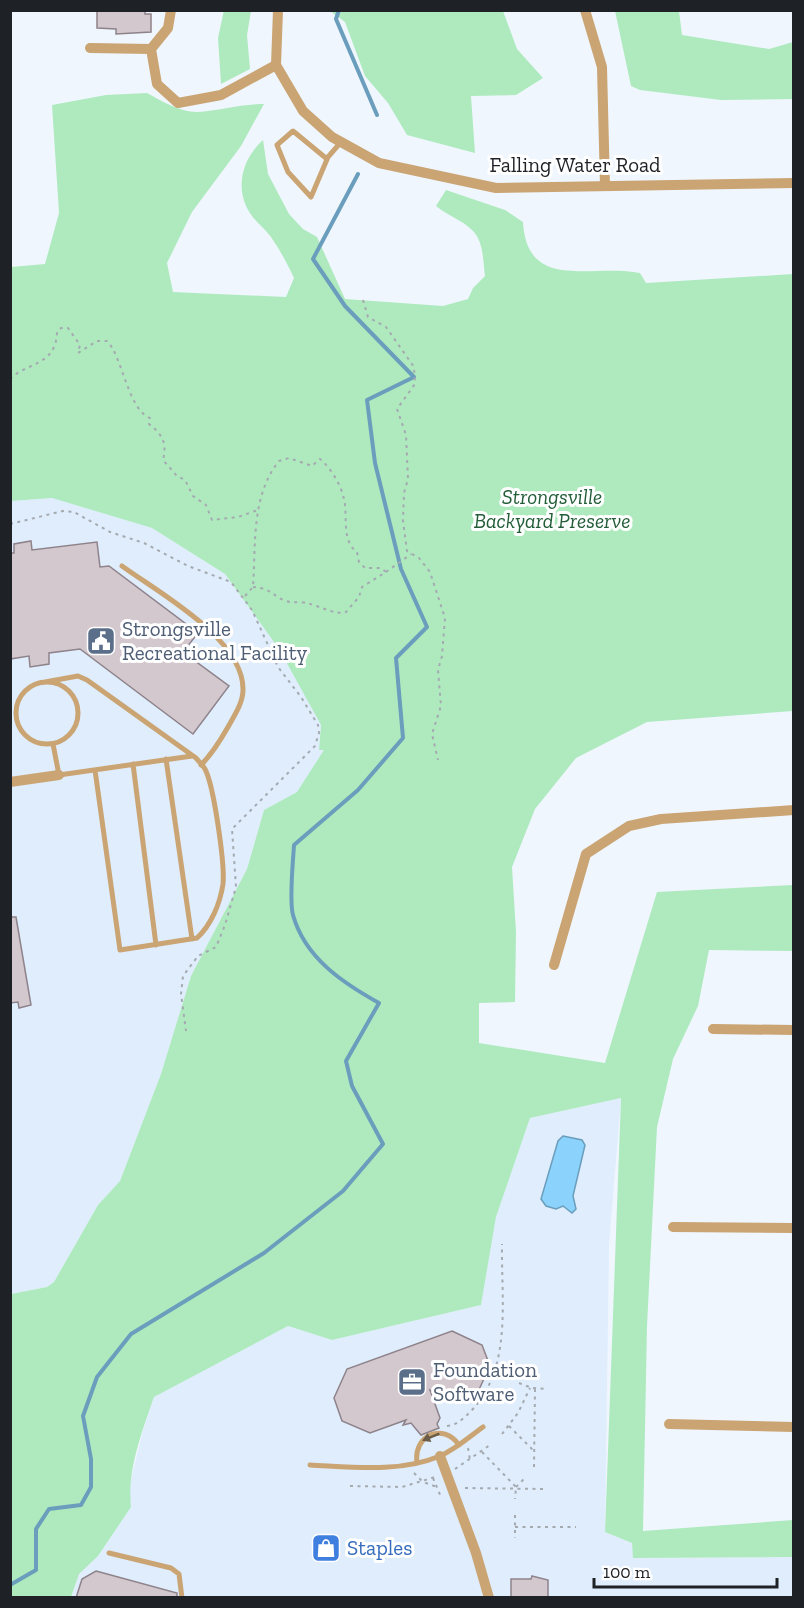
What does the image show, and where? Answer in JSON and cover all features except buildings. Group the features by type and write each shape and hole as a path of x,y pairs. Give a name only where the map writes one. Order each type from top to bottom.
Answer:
{"street":[{"path":"171,10 168,28 151,50 157,84 178,103 221,95 276,64 278,10"},
{"path":"585,10 602,67 605,186"},
{"path":"90,48 151,50"},
{"name":"Falling Water Road","path":"276,64 303,111 341,142 379,163 496,188 794,183"},
{"path":"10,782 59,775"},
{"path":"554,965 586,854 628,826 661,819 794,810"},
{"path":"712,1029 794,1030"},
{"path":"673,1227 794,1228"},
{"path":"669,1424 794,1428"},
{"path":"440,1456 476,1553 489,1598"}],"lane":[{"path":"327,159 293,131 277,145 288,172 311,197 327,159 341,142"},
{"path":"122,566 208,629 227,648 237,664 243,690 241,702 225,732 201,765"},
{"path":"45,682 65,688 75,699 78,713 71,733 53,744 36,742 23,733 16,717 16,709 23,694 29,688 45,682 78,676 87,680 192,756 201,765 210,785 224,882 206,930 197,938 120,950 95,770"},
{"path":"53,744 59,775 192,756"},
{"path":"166,759 192,939"},
{"path":"133,764 156,945"},
{"path":"310,1465 385,1467 417,1463 440,1456 483,1427"},
{"path":"417,1463 417,1448 423,1439 442,1432 449,1434 459,1445"},
{"path":"110,1553 171,1568 179,1574 182,1598"}],"path":[{"path":"363,300 367,314 386,327 414,370 415,384 397,410 406,435 405,469 408,478 404,493 403,521 407,551 430,572 445,618 442,656 438,670 441,706 432,734 438,760"},
{"path":"10,379 36,366 48,355 57,344 57,332 61,328 68,328 78,339 80,345 78,353 97,341 110,343 136,403 145,417 150,418 149,424 163,437 165,446 163,460 177,476 185,480 193,496 206,505 212,520 234,518 258,510"},
{"path":"244,596 250,593 253,586 258,510 262,487 279,461 289,458 312,466 320,459 341,487 345,500 344,521 359,562 365,568 381,568 387,571"},
{"path":"10,524 63,510 74,512 110,532 144,543 203,572 221,576 231,582 244,596 278,667 313,714 319,733 315,746 232,829 236,887 216,947 198,956 183,976 181,994 186,1031"},
{"path":"253,586 274,592 285,601 319,607 333,613 345,613 351,608 362,587 410,555"},
{"path":"439,1429 454,1425 469,1413 481,1399 495,1374 501,1345 502,1244"},
{"path":"495,1374 506,1378"},
{"path":"519,1383 530,1388 546,1389"},
{"path":"502,1434 509,1426 530,1388"},
{"path":"534,1467 535,1389"},
{"path":"509,1426 534,1451"},
{"path":"453,1469 490,1445"},
{"path":"468,1448 470,1460"},
{"path":"482,1452 516,1488"},
{"path":"414,1473 423,1482 437,1487"},
{"path":"350,1486 402,1487 437,1476"},
{"path":"432,1478 441,1497"},
{"path":"515,1499 516,1488 524,1479"},
{"path":"465,1488 544,1490"},
{"path":"515,1515 515,1538"},
{"path":"515,1527 576,1527"}],"shaded area":[{"path":"52,498 152,528 225,574 279,649 321,725 319,749 329,749 297,792 264,810 247,869 191,976 161,1074 120,1181 98,1205 54,1282 47,1287 11,1294 11,501"},
{"path":"621,1098 609,1245 605,1532 632,1543 634,1558 793,1557 793,1597 71,1598 79,1574 98,1556 131,1507 129,1489 142,1434 154,1397 288,1326 332,1340 481,1305 496,1217 530,1118"}],"green space":[{"path":"224,10 251,11 247,35 250,69 221,84 218,38"},
{"path":"330,11 503,11 517,49 543,78 516,95 471,96 475,153 407,135 388,103 365,76 345,22"},
{"path":"615,11 679,11 682,35 769,49 793,42 793,99 721,100 640,90 631,86"},
{"name":"Strongsville Backyard Preserve","path":"147,93 171,106 191,112 264,104 241,146 192,212 167,263 173,292 286,297 294,278 271,237 252,216 243,196 242,175 245,166 263,140 268,174 289,214 303,229 317,237 345,299 443,306 468,299 473,288 485,276 482,252 479,240 472,230 436,206 446,190 505,210 523,222 527,244 536,259 549,267 565,270 640,273 646,283 793,274 793,711 647,722 576,758 535,809 512,867 516,932 515,1002 479,1003 479,1043 605,1063 657,892 793,885 793,951 709,950 698,1006 673,1059 657,1127 647,1326 643,1531 793,1520 793,1557 633,1558 632,1543 605,1532 621,1098 530,1118 496,1217 481,1305 332,1340 288,1326 154,1397 133,1465 131,1507 98,1556 79,1574 71,1597 11,1597 11,1294 47,1287 54,1282 98,1205 120,1181 161,1074 191,976 247,869 264,810 297,792 324,750 319,750 321,725 279,649 225,574 152,528 52,498 11,501 11,267 45,264 59,213 52,105 106,95"}],"water":[{"path":"563,1136 582,1140 585,1145 573,1196 576,1209 572,1213 563,1206 556,1209 546,1206 541,1199 558,1141"}],"waterway":[{"path":"339,10 336,19 377,115"},
{"path":"10,1585 36,1570 36,1529 49,1509 81,1505 91,1487 91,1459 83,1416 97,1377 131,1334 264,1253 343,1191 383,1144 352,1086 346,1061 379,1003 339,978 316,956 306,944 299,930 291,901 294,845 358,790 403,738 396,658 427,627 401,569 375,463 367,400 414,377 345,306 313,259 358,174"}],"place":[{"name":"Strongsville Recreational Facility","path":"101,641"},
{"name":"Foundation Software","path":"412,1382"},
{"name":"Staples","path":"326,1548"}]}
